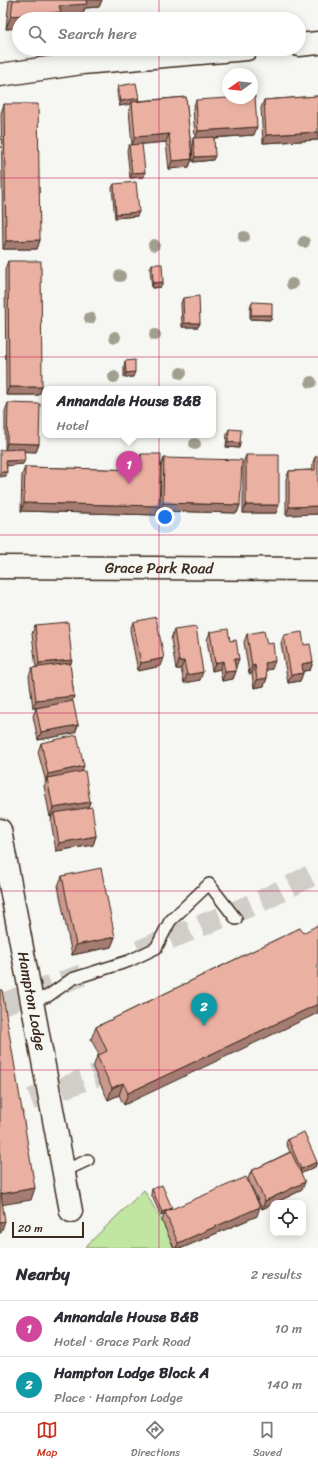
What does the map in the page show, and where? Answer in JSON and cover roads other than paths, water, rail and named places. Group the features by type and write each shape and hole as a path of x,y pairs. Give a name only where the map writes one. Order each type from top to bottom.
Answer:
{"street":[{"path":"306,44 318,43"},
{"path":"0,75 82,57 103,56"},
{"name":"Grace Park Road","path":"0,567 318,569"},
{"name":"Hampton Lodge","path":"0,830 70,1212"}],"lane":[{"path":"31,1001 48,996 72,979 129,960 156,948 170,921 209,884 236,919"},
{"path":"62,1172 88,1160"}],"tunnel":[{"path":"139,951 259,902 318,872"},
{"path":"0,1005 82,975"},
{"path":"0,1111 125,1065"}],"place":[{"name":"Annandale House B&B","path":"129,484"},
{"name":"Hampton Lodge Block A","path":"204,1026"}]}
